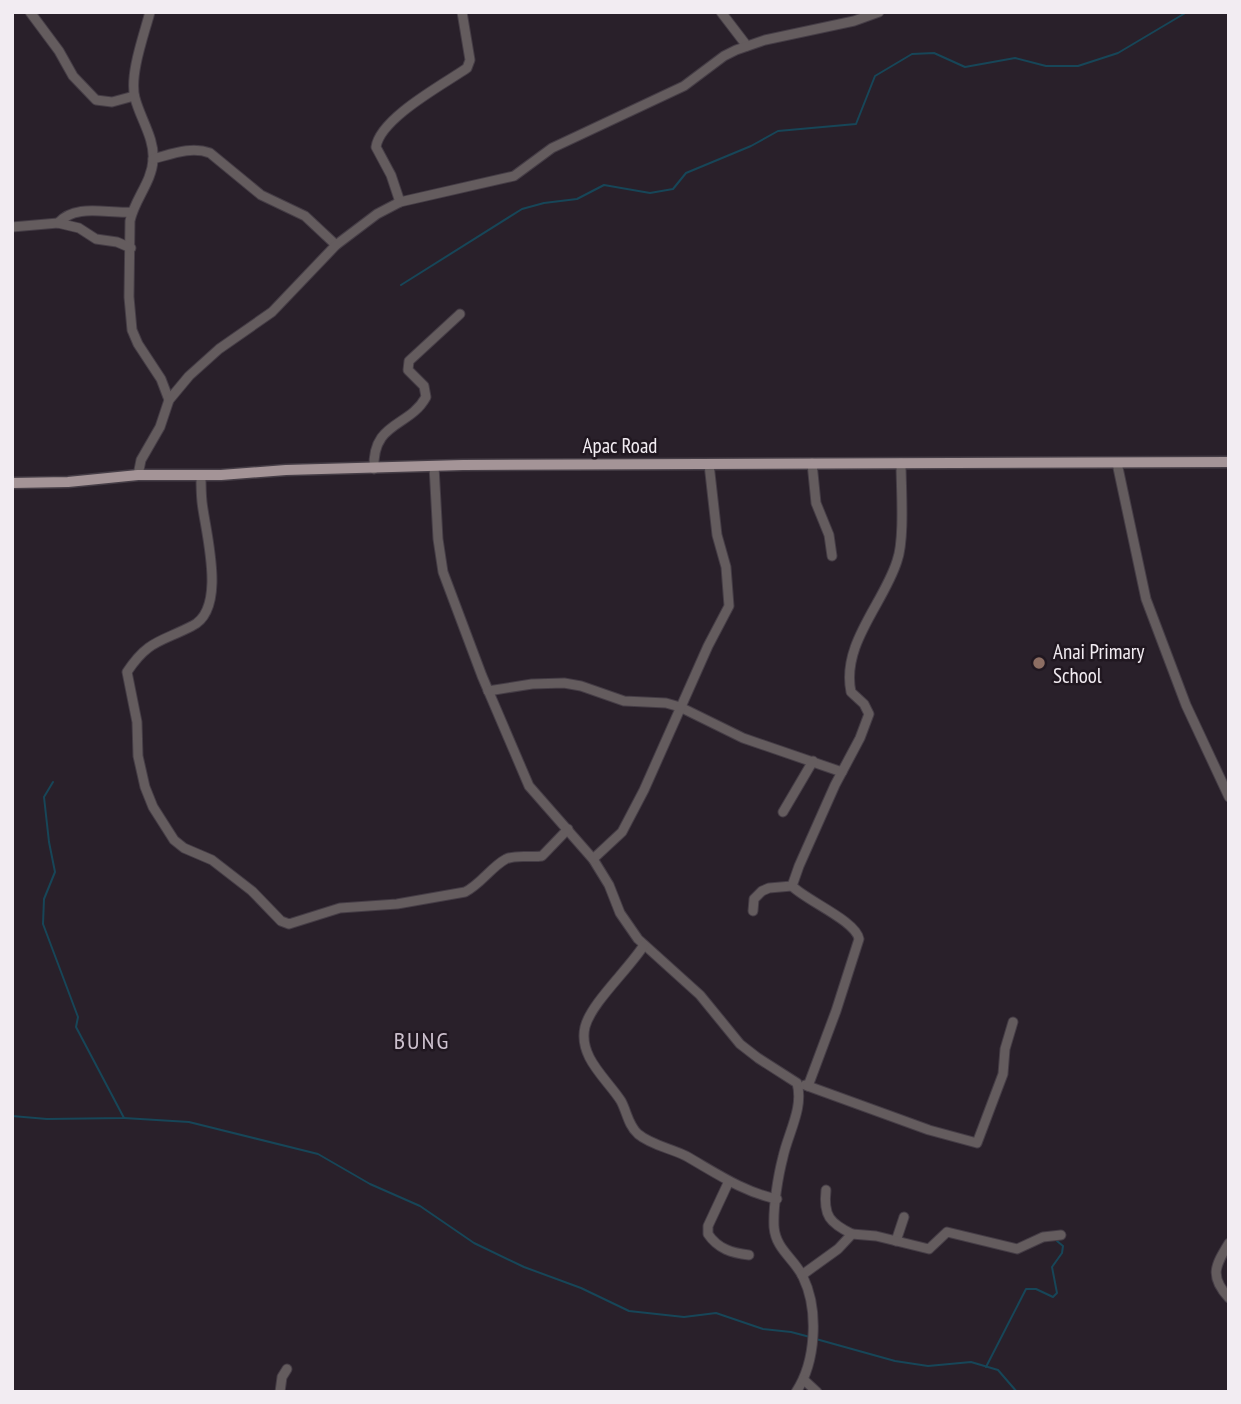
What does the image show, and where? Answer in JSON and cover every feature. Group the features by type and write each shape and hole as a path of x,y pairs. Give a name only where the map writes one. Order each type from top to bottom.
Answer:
{"main road":[{"name":"Apac Road","path":"12,483 68,482 138,475 435,466 1229,462"}],"street":[{"path":"30,12 65,60 72,76 96,100 112,102 134,96"},
{"path":"150,12 136,68 134,96 148,134 153,159 148,180 132,212 129,227 129,297 132,330 161,379 169,400"},
{"path":"400,202 391,175 376,147 378,140 412,105 467,68 470,61 462,12"},
{"path":"721,12 747,46"},
{"path":"138,475 141,460 160,427 169,400 189,376 219,349 272,312 336,245 358,228 400,202 514,176 552,148 684,86 724,56 747,46 854,21 879,12"},
{"path":"153,159 189,150 199,149 210,153 261,195 306,216 336,245"},
{"path":"58,223 75,211 132,212"},
{"path":"12,227 58,223 79,228 96,239 117,242 131,248"},
{"path":"374,469 374,449 384,434 409,415 426,397 424,386 408,370 409,361 460,314"},
{"path":"811,463 816,503 829,535 832,556"},
{"path":"792,886 869,714 864,704 853,696 849,682 854,654 862,632 898,560 901,542 901,463"},
{"path":"1117,463 1146,599 1186,705 1225,779 1229,797"},
{"path":"593,859 622,832 644,790 730,600 726,567 717,535 709,464"},
{"path":"435,466 438,547 443,572 488,691 529,786 593,859 609,885 620,913 643,945 700,995 740,1044 797,1083 929,1130 977,1143 1000,1082 1005,1049 1013,1022"},
{"path":"201,475 202,501 213,567 212,586 204,614 193,626 149,646 137,656 127,672 137,722 138,755 145,787 153,807 174,840 184,848 200,853 218,864 252,891 281,921 289,924 340,908 397,904 465,892 475,887 505,860 541,856 568,829"},
{"path":"488,691 532,684 564,683 624,701 650,701 680,707 743,738 842,772"},
{"path":"783,812 813,761"},
{"path":"753,911 754,899 762,891 792,886"},
{"path":"792,886 805,898 853,927 859,939 808,1086"},
{"path":"643,945 593,1009 583,1037 590,1058 622,1103 635,1132 758,1196 777,1199"},
{"path":"796,1392 804,1380 812,1343 813,1314 802,1275 779,1246 774,1229 783,1157 796,1114 799,1090 797,1083"},
{"path":"729,1181 708,1226 708,1234 718,1246 749,1255"},
{"path":"827,1190 825,1208 829,1219 852,1234 876,1236 929,1249 947,1231 1017,1249 1043,1237 1061,1236"},
{"path":"896,1241 904,1217"},
{"path":"802,1275 838,1249 852,1234"},
{"path":"1229,1243 1217,1265 1215,1276 1229,1298"},
{"path":"280,1392 282,1377 287,1369"},
{"path":"804,1380 817,1392"}],"waterway":[{"path":"401,285 522,209 577,199 604,185 650,193 673,189 686,173 751,146 778,131 856,124 875,76 912,54 934,53 965,67 1015,58 1046,66 1078,66 1118,53 1187,12"},
{"path":"12,1116 47,1119 124,1118 76,1027 78,1017 43,924 44,899 55,872 44,797 53,782"},
{"path":"124,1118 189,1122 318,1154 370,1184 420,1206 474,1243 629,1311 684,1317 716,1313 763,1329 810,1337"},
{"path":"986,1367 1026,1289 1036,1289 1053,1297 1057,1293 1052,1267 1062,1253 1063,1246 1057,1241"},
{"path":"816,1339 895,1361 928,1366 971,1362 998,1370 1017,1392"}],"place":[{"name":"Anai Primary School","path":"1039,663"}],"district":[{"name":"BUNG","path":"422,1040"}]}
